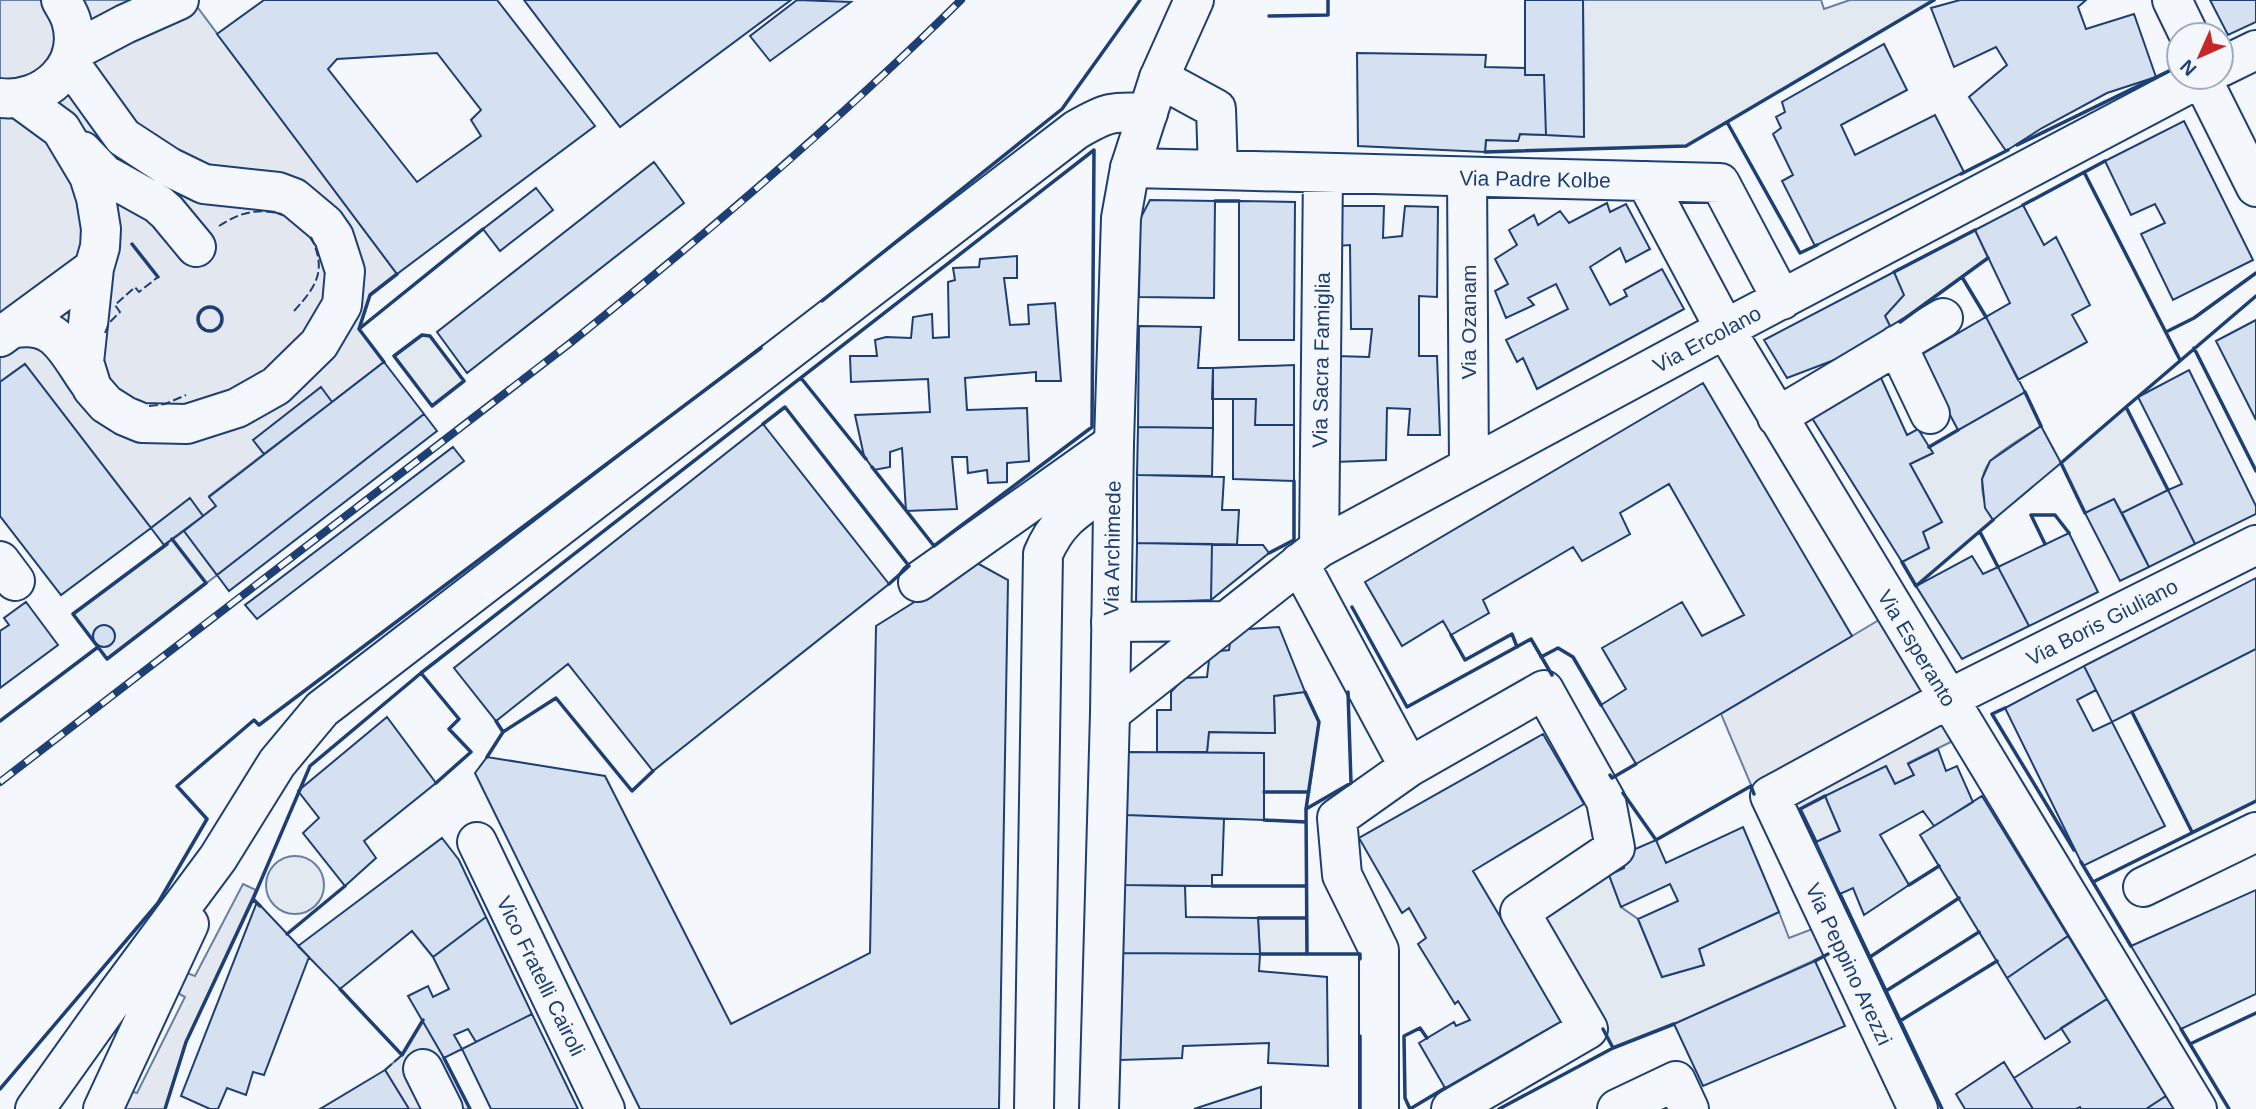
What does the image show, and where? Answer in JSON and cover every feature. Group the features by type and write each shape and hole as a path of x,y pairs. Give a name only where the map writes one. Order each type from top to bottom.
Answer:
{"street":[{"path":"8,102 40,93 57,80 70,57 74,41 71,20 61,0"},
{"path":"70,57 125,24 180,0"},
{"name":"Via Archimede","path":"1099,1109 1121,218 1130,168 1154,96 1194,0"},
{"path":"2172,0 2182,21"},
{"path":"2235,60 2256,50"},
{"path":"8,102 61,129 104,174 158,204 203,241 123,137 70,57"},
{"name":"Via Ercolano","path":"1110,713 1309,555 1725,329 2175,91"},
{"path":"2208,91 2256,187"},
{"path":"35,1109 218,858 277,763 322,709 1076,130 1101,116 1154,96 1216,109 1218,170"},
{"path":"61,129 89,176 101,229 84,362 92,387"},
{"path":"5,333 29,325 42,328 54,335 106,404 142,423 187,424 237,408 276,386 312,352 334,321 342,305 345,271 334,237 325,224 294,198 271,191 231,189 204,184 169,167 123,137"},
{"name":"Via Padre Kolbe","path":"1130,168 1720,183 1782,300"},
{"name":"Via Sacra Famiglia","path":"1309,555 1323,173"},
{"name":"Via Ozanam","path":"1467,177 1469,467"},
{"name":"Via Esperanto","path":"1646,181 1725,329 1777,417 2197,1109"},
{"path":"5,333 94,268"},
{"path":"1777,417 1943,318"},
{"path":"1897,345 1930,414"},
{"path":"918,582 1114,443"},
{"path":"1034,1109 1043,554 1051,535 1063,519 1113,484"},
{"name":"Via Boris Giuliano","path":"1781,818 1770,796 1948,699 2256,545"},
{"path":"1309,555 1409,767"},
{"path":"1111,622 1225,621"},
{"path":"1379,1109 1378,950 1342,876 1337,818 1409,767 1544,690 1606,802 1615,848 1520,912 1588,1030 1451,1109"},
{"name":"Via Peppino Arezzi","path":"1781,818 1917,1109"},
{"path":"2143,887 2256,832"},
{"name":"Vico Fratelli Cairoli","path":"477,842 605,1109"},
{"path":"103,1109 218,858"},
{"path":"423,1069 443,1109"},
{"path":"1617,1109 1676,1081 1689,1109"}],"shaded area":[{"path":"0,0 192,0 397,274 370,295 359,329 384,362 209,496 216,506 203,516 189,499 151,528 25,364 0,382"},
{"path":"1583,0 1821,0 1824,9 1850,0 1934,0 1686,146 1485,152 1486,140 1518,141 1520,134 1584,136"},
{"path":"1975,230 1988,258 1891,328 1885,316 1894,272"},
{"path":"422,335 430,336 464,381 432,406 394,356"},
{"path":"2025,392 2041,426 2000,453 1986,469 1982,491 1993,520 1916,586 1902,562 1929,548 1923,532 1942,522 1910,464 1933,453 1929,447"},
{"path":"2126,407 2168,490 2122,513 2114,499 2085,513 2061,463"},
{"path":"184,531 217,575 107,659 73,614"},
{"path":"1894,611 1969,733 1908,763 1914,775 1895,784 1886,766 1768,825 1721,714"},
{"path":"2256,649 2256,801 2192,832 2132,712"},
{"path":"1305,692 1319,722 1309,792 1264,792 1264,753 1207,752 1209,732 1275,733 1274,696"},
{"path":"1825,796 1840,831 1816,842 1800,809"},
{"path":"289,856 301,856 316,864 324,879 324,891 316,906 301,914 289,914 274,906 266,891 266,879 274,864"},
{"path":"1609,875 1621,907 1638,919 1662,977 1704,965 1699,949 1779,912 1789,938 1815,928 1828,954 1674,1024 1613,1048 1541,918"},
{"path":"243,884 256,890 186,1042 165,1109 116,1109 124,1089 137,1093 185,997 172,990 181,971 195,976"},
{"path":"1258,918 1306,918 1307,954 1260,954"},
{"path":"423,1020 470,1109 409,1109 385,1070 402,1055"}],"building":[{"path":"264,0 497,0 595,126 397,274 217,34","holes":["437,53 481,110 471,120 481,136 417,182 328,69 337,59"]},
{"path":"524,0 791,0 620,127"},
{"path":"797,0 851,2 770,61 750,36"},
{"path":"1525,0 1583,0 1584,137 1546,135 1544,75 1525,75"},
{"path":"1960,0 2086,0 2078,7 2086,29 2134,14 2156,77 2107,93 2006,151 1969,97 2007,65 1996,47 1954,67 1931,8"},
{"path":"2210,0 2256,0 2256,22 2235,32 2235,21 2221,21"},
{"path":"1884,44 1907,90 1841,125 1855,155 1935,115 1964,172 1815,246 1782,181 1793,175 1773,134 1781,128 1776,117 1785,112 1782,102"},
{"path":"1357,53 1486,55 1485,67 1525,68 1525,75 1544,75 1546,135 1520,134 1518,141 1486,140 1485,152 1358,146"},
{"path":"2184,121 2253,260 2173,300 2141,234 2165,223 2155,204 2131,215 2105,161"},
{"path":"654,162 684,203 467,373 437,332"},
{"path":"536,188 553,210 500,251 483,229"},
{"path":"1150,200 1215,201 1214,298 1139,297 1140,219"},
{"path":"1239,201 1295,202 1294,340 1239,340"},
{"path":"1607,203 1610,212 1626,204 1650,249 1626,262 1620,248 1590,267 1610,305 1627,296 1624,290 1662,269 1684,309 1537,389 1523,358 1517,362 1506,340 1568,309 1556,284 1528,298 1534,305 1506,318 1495,291 1508,284 1495,259 1517,245 1509,230 1534,215 1538,225 1560,211 1569,223"},
{"path":"2023,205 2044,245 2056,237 2090,305 2072,315 2087,342 2018,380 1986,317 2010,303 1975,230"},
{"path":"1338,206 1384,206 1383,238 1402,236 1405,206 1438,207 1437,297 1419,296 1419,356 1437,356 1440,435 1408,435 1410,409 1387,408 1386,460 1335,462 1337,356 1369,357 1372,329 1351,329 1350,245 1337,246"},
{"path":"1017,256 1017,278 1004,278 1010,325 1029,324 1028,305 1055,303 1061,381 1036,381 1036,372 965,378 967,410 1027,408 1029,461 1007,463 1007,482 988,483 987,470 968,473 967,457 952,457 957,509 906,511 902,448 890,452 890,467 874,470 864,456 855,415 930,412 928,379 851,382 850,356 877,356 875,340 886,337 911,338 913,317 932,314 933,338 949,337 948,282 955,280 953,268 979,267 980,259"},
{"path":"1894,272 1904,295 1885,316 1891,328 1858,351 1787,378 1764,340"},
{"path":"1986,317 2025,392 1958,430 1919,356"},
{"path":"2256,320 2256,420 2216,341"},
{"path":"1139,326 1201,327 1198,368 1213,368 1213,428 1138,427"},
{"path":"384,362 424,414 217,575 184,531 216,506 209,497"},
{"path":"25,364 151,528 61,595 0,516 0,382"},
{"path":"1294,365 1294,425 1255,425 1256,399 1212,399 1213,368"},
{"path":"2189,370 2256,506 2256,514 2195,544 2168,490 2182,484 2138,397"},
{"path":"1881,378 1907,435 1918,429 1933,453 1910,464 1942,522 1923,532 1929,548 1902,562 1812,418"},
{"path":"1703,383 1852,636 1636,764 1601,705 1626,689 1602,648 1682,602 1702,636 1744,615 1669,484 1620,513 1630,534 1582,561 1573,547 1483,600 1489,613 1451,635 1443,621 1402,646 1365,582"},
{"path":"321,387 332,402 264,454 253,440"},
{"path":"1233,399 1256,399 1255,425 1294,425 1294,481 1233,479"},
{"path":"424,414 437,431 229,591 217,575"},
{"path":"763,424 889,584 653,771 568,664 496,721 454,668"},
{"path":"2041,426 2061,463 1993,520 1985,508 1982,479 1990,461"},
{"path":"1138,427 1213,428 1212,476 1137,475"},
{"path":"453,447 464,461 257,619 245,605"},
{"path":"1137,475 1224,477 1222,510 1239,510 1237,545 1137,543"},
{"path":"2168,490 2195,544 2149,567 2122,513"},
{"path":"190,498 203,516 164,545 151,528"},
{"path":"2114,499 2149,567 2120,581 2085,513"},
{"path":"2069,533 2098,592 2029,626 1998,567"},
{"path":"1137,543 1212,544 1211,600 1136,603"},
{"path":"1212,544 1263,545 1269,553 1211,600"},
{"path":"1972,556 1983,574 1998,567 2029,626 1962,659 1916,586"},
{"path":"977,563 1008,580 999,1109 640,1109 475,773 487,757 605,776 731,1024 870,953 876,626"},
{"path":"2256,578 2256,649 2112,722 2084,666"},
{"path":"26,602 58,645 0,688 0,631 9,625 4,618"},
{"path":"104,625 112,628 115,636 112,644 104,647 96,644 93,636 96,628"},
{"path":"1279,627 1305,692 1274,696 1275,733 1209,732 1207,752 1157,752 1157,710 1171,710 1171,692 1184,678 1207,677 1210,652 1229,650 1232,630"},
{"path":"2084,666 2096,690 2077,700 2093,731 2112,722 2165,826 2083,866 2005,708"},
{"path":"387,717 436,783 364,841 376,858 345,886 303,833 319,818 298,791"},
{"path":"1543,734 1584,804 1473,871 1562,1021 1445,1088 1419,1043 1454,1022 1456,1026 1470,1020 1458,1001 1455,1004 1418,944 1426,938 1409,908 1402,913 1359,838"},
{"path":"1938,749 1946,771 1957,766 1973,802 1934,826 1923,811 1880,835 1909,885 1864,915 1853,888 1840,894 1816,842 1840,831 1825,796 1886,766 1895,784 1914,775 1908,764"},
{"path":"1128,752 1264,753 1264,820 1126,815"},
{"path":"1982,796 2068,936 2007,978 1920,835"},
{"path":"1126,815 1224,819 1222,875 1212,875 1212,886 1124,885"},
{"path":"1743,827 1779,912 1699,949 1704,965 1662,977 1638,919 1678,901 1670,884 1621,907 1609,875 1624,868 1626,853 1656,840 1666,863"},
{"path":"442,838 459,860 486,917 433,957 412,931 340,989 298,946"},
{"path":"1124,885 1185,886 1186,917 1258,918 1260,954 1123,953"},
{"path":"2256,890 2256,994 2181,1029 2131,946"},
{"path":"257,902 309,957 264,1075 253,1072 246,1095 227,1088 218,1109 210,1109 181,1096"},
{"path":"486,917 532,1014 476,1042 468,1029 454,1035 462,1049 444,1058 408,996 428,986 433,997 449,989 433,957"},
{"path":"2068,936 2107,999 2045,1039 2007,978"},
{"path":"1123,953 1260,954 1259,971 1327,977 1328,1066 1268,1063 1269,1043 1183,1046 1182,1058 1120,1060"},
{"path":"1815,961 1845,1026 1703,1086 1674,1024"},
{"path":"2107,999 2166,1096 2146,1109 2033,1109 2014,1078 2070,1042 2061,1028"},
{"path":"532,1014 578,1109 491,1109 462,1049"},
{"path":"2004,1062 2033,1109 1965,1109 1956,1094"},
{"path":"385,1070 409,1109 320,1109"},
{"path":"1261,1087 1261,1109 1194,1109"},
{"path":"2166,1096 2174,1109 2146,1109"}],"railway":[{"path":"0,782 620,303 818,134 961,0"}],"fence":[{"path":"219,226 249,212 282,214"},
{"path":"294,311 309,294 317,277 318,259 311,237"},
{"path":"105,333 109,323 120,312 115,305 135,287 139,292 158,277"},
{"path":"149,406 165,404 186,395"},
{"path":"385,1070 402,1055"}],"wall":[{"path":"822,301 1062,109 1140,0"},
{"path":"1269,16 1328,15 1328,0"},
{"path":"1727,122 1934,0"},
{"path":"2017,145 2165,73"},
{"path":"1485,152 1686,146 1727,122 1800,253 1817,245"},
{"path":"421,673 1094,150 1092,427 934,546 872,467"},
{"path":"1961,174 2008,150"},
{"path":"2023,205 2105,161"},
{"path":"2084,172 2180,360"},
{"path":"1215,201 1239,201"},
{"path":"384,362 359,329 483,229"},
{"path":"1894,272 1975,230"},
{"path":"132,244 158,277"},
{"path":"1900,322 1988,258"},
{"path":"2166,332 2194,318 2256,273"},
{"path":"359,329 370,295 397,274"},
{"path":"1962,277 1986,317"},
{"path":"2168,490 2126,407 2256,296"},
{"path":"210,307 219,310 222,319 219,328 210,331 201,328 198,319 201,310 210,307"},
{"path":"422,335 430,336 464,381 432,406 394,356 422,335"},
{"path":"207,819 177,786 254,720 259,725 761,348"},
{"path":"2194,348 2256,471"},
{"path":"801,378 866,459"},
{"path":"2025,392 2041,426"},
{"path":"763,424 785,407 909,566 889,584"},
{"path":"2085,513 2061,463 2126,407"},
{"path":"1929,447 1958,430"},
{"path":"1269,553 1294,540 1294,481"},
{"path":"2045,544 2031,515 2055,515 2069,533"},
{"path":"1902,562 1916,586 1993,520"},
{"path":"1980,532 1998,567"},
{"path":"167,544 73,614 107,659 206,583 172,539"},
{"path":"1352,607 1407,707 1531,639 1552,675"},
{"path":"1451,635 1465,660 1512,634 1517,647"},
{"path":"0,721 98,647"},
{"path":"1541,657 1558,648 1573,657 1601,705"},
{"path":"260,906 253,899 310,766 421,673 459,719 449,729 471,752 436,783"},
{"path":"1305,692 1319,722 1306,809 1307,954 1360,954 1360,959"},
{"path":"1306,809 1351,783 1348,692"},
{"path":"503,732 556,698 632,791 653,771"},
{"path":"2005,708 1992,714 2074,850"},
{"path":"2132,712 2192,832"},
{"path":"487,757 503,732 496,721"},
{"path":"1610,775 1612,778 1636,764"},
{"path":"1623,793 1656,840 1751,786 1754,794"},
{"path":"1264,792 1309,792"},
{"path":"1816,842 1800,809 1825,796"},
{"path":"2093,882 2256,801"},
{"path":"0,1089 158,903 207,819 205,817"},
{"path":"1264,820 1306,822"},
{"path":"2081,862 2131,946"},
{"path":"1909,885 1939,866"},
{"path":"287,934 345,886"},
{"path":"1212,886 1306,886"},
{"path":"1840,894 1942,1109"},
{"path":"1870,957 1959,898"},
{"path":"165,1109 186,1042 253,899"},
{"path":"1258,918 1306,918"},
{"path":"1886,991 1979,932"},
{"path":"1260,954 1307,954"},
{"path":"1815,961 1828,954"},
{"path":"1900,1021 1997,961"},
{"path":"340,989 402,1055 423,1020"},
{"path":"2190,1044 2256,1013"},
{"path":"1499,1109 1613,1048 1674,1024"},
{"path":"1427,1038 1420,1028 1404,1036 1405,1098 1410,1109 1445,1088"},
{"path":"1603,1029 1613,1048"},
{"path":"2181,1029 2229,1109"},
{"path":"1360,1036 1360,1109"},
{"path":"444,1058 470,1109"}]}
